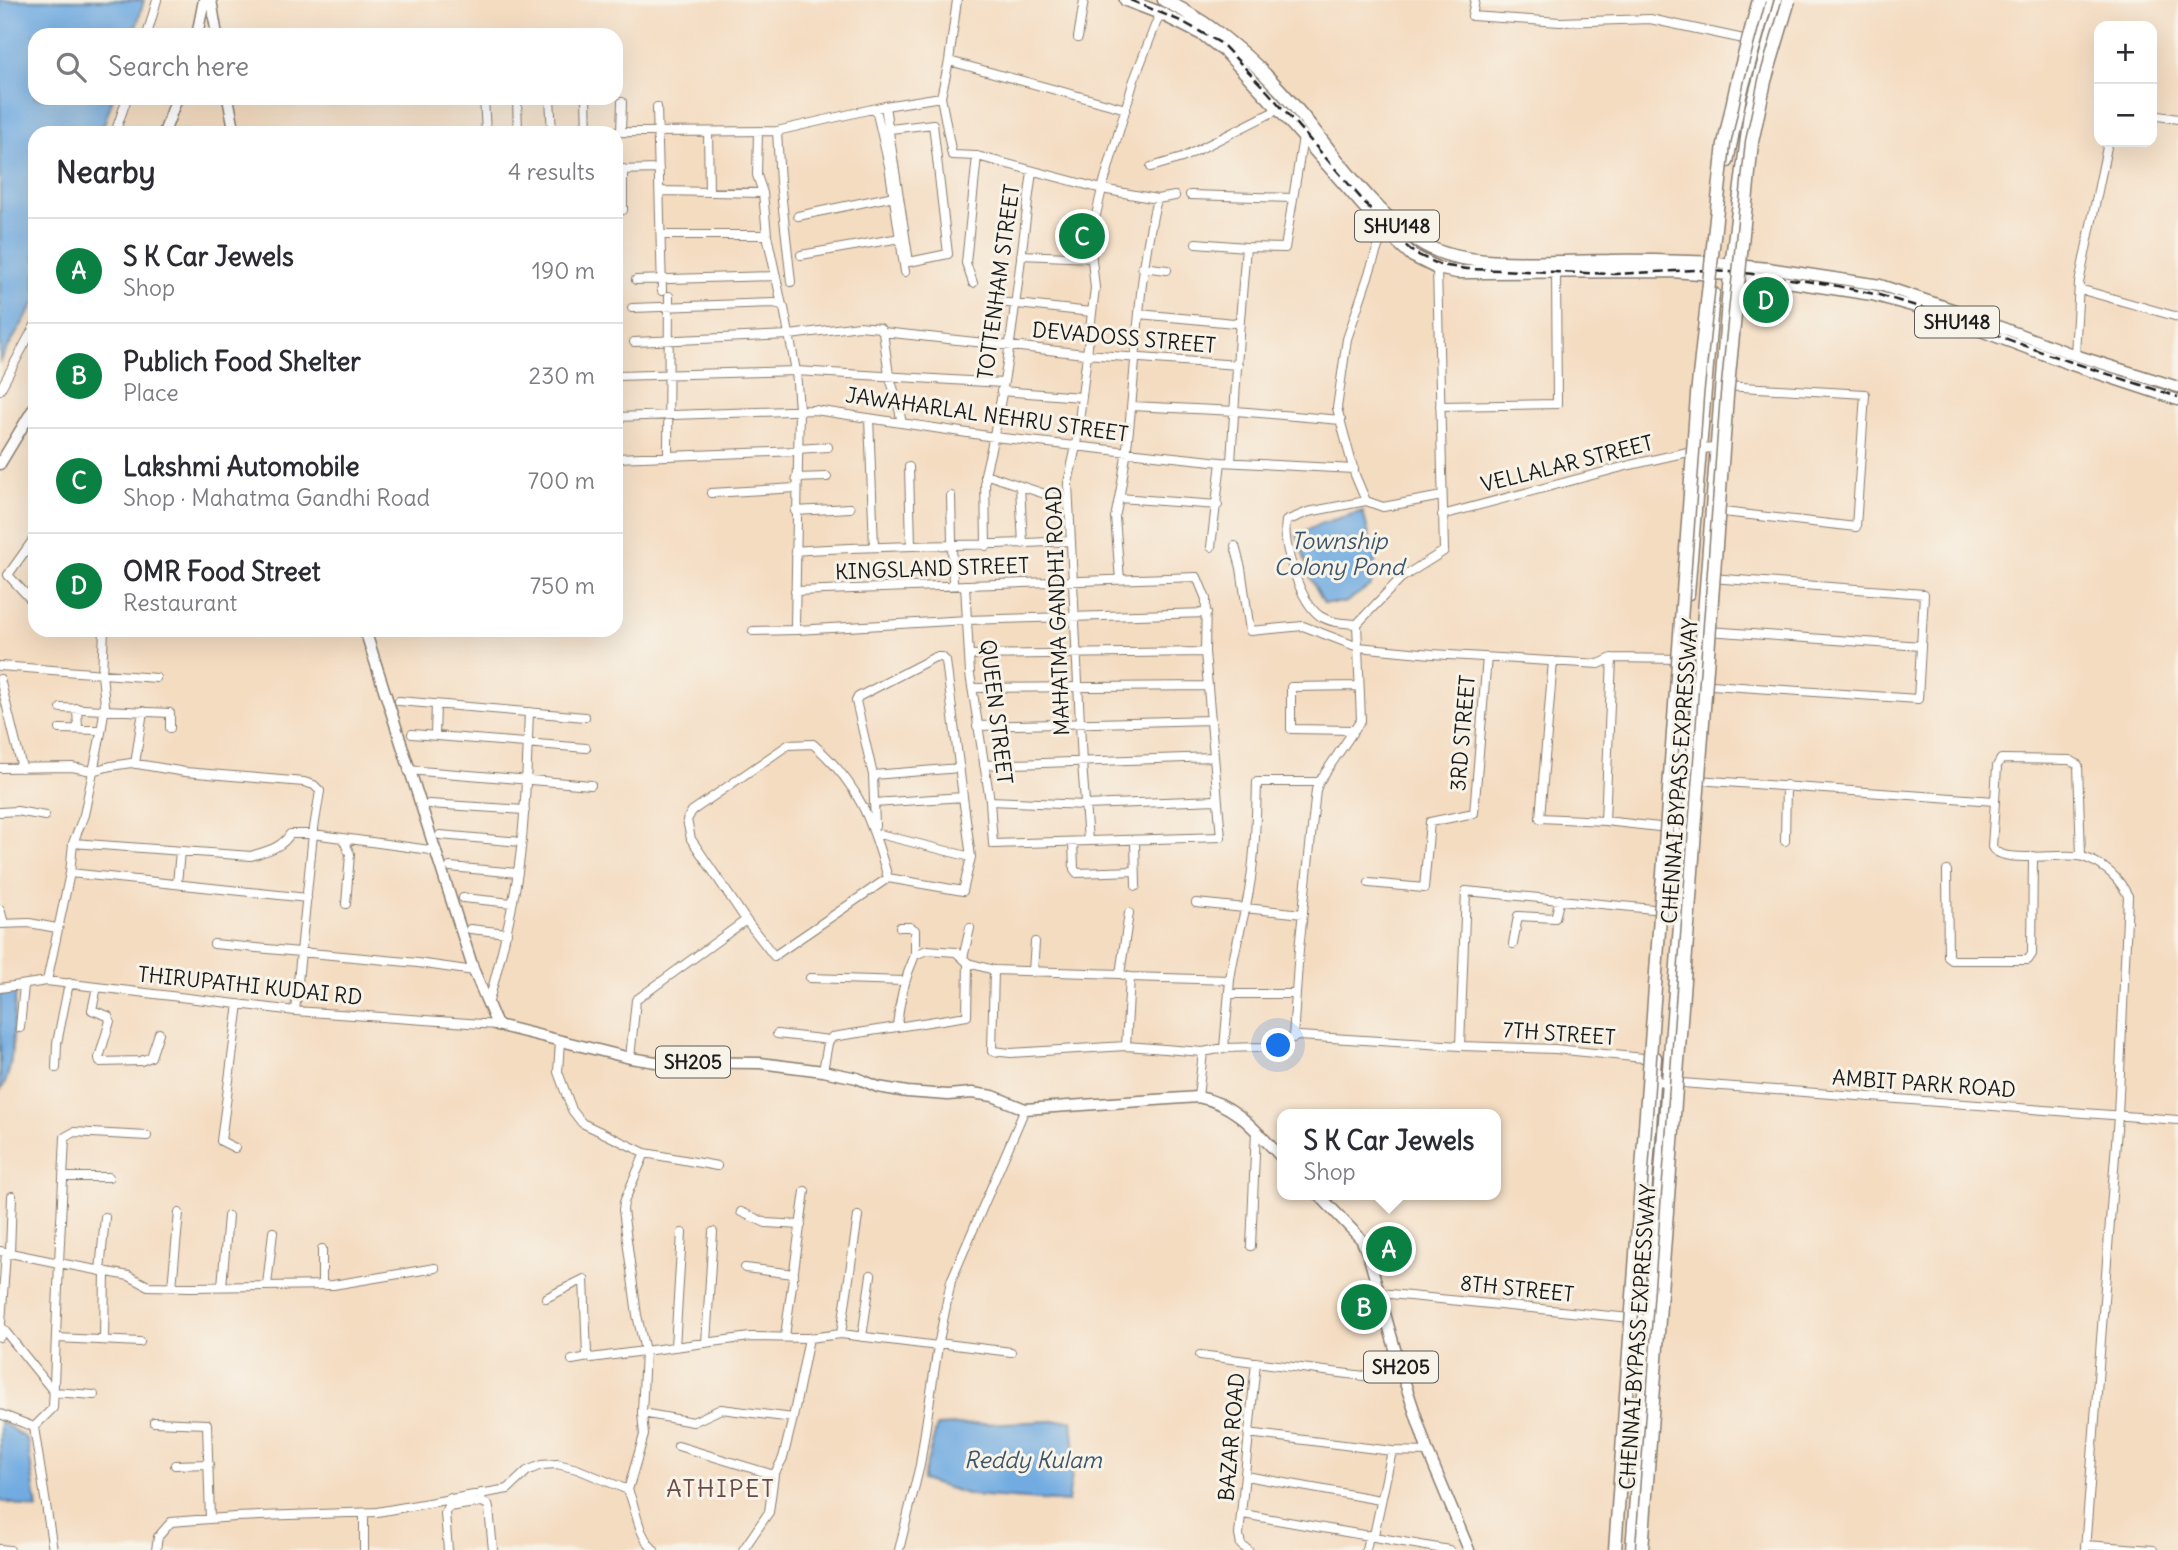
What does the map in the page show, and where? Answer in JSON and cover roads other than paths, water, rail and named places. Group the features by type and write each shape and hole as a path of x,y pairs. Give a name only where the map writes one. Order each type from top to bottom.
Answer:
{"highway":[{"name":"SHU148","path":"1126,0 1160,13 1204,35 1220,47 1384,229 1413,256 1437,268 1463,272 1556,273 1715,269"},
{"name":"SHU148","path":"1164,0 1185,10 1231,42 1258,68 1391,220 1440,253 1464,258 1519,262 1646,260 1715,269"},
{"name":"CHENNAI BYPASS EXPRESSWAY","path":"1618,1550 1697,395 1724,144 1759,0"},
{"name":"CHENNAI BYPASS EXPRESSWAY","path":"1642,1550 1728,383 1752,142 1765,81 1789,0"}],"main road":[{"path":"198,28 204,0"},
{"path":"211,0 216,28"},
{"path":"1631,1550 1656,1059 1666,910 1675,828 1686,659 1685,629 1715,269 1729,152 1768,0"},
{"path":"1618,1550 1667,1082 1730,269 1749,113 1780,0"},
{"path":"167,126 174,105"},
{"path":"229,105 234,126"},
{"name":"SHU148","path":"1715,269 1880,285 2178,400"},
{"name":"SHU148","path":"2007,335 2178,387"},
{"path":"0,464 28,418"},
{"path":"367,637 474,971 497,1025"},
{"name":"SH205","path":"497,1025 630,1058 656,1062 760,1063 857,1078 878,1087 907,1092 993,1096 1025,1109 1198,1097 1214,1100 1231,1108 1277,1153"},
{"name":"SH205","path":"1325,1200 1361,1239 1373,1265 1403,1377 1428,1452 1469,1550"}],"street":[{"path":"149,28 157,0"},
{"path":"957,0 941,97 952,155 977,156 1102,189 1157,198 1175,196"},
{"path":"1078,38 1084,0"},
{"path":"1475,0 1472,16 1560,22 1650,19 1756,41"},
{"name":"MAHATMA GANDHI ROAD","path":"1088,841 1068,483 1076,446 1095,288 1090,241 1102,189 1134,80 1160,13"},
{"path":"949,61 1126,109"},
{"path":"623,132 777,131 941,97"},
{"path":"117,126 125,105"},
{"path":"484,105 486,126"},
{"path":"517,105 517,126"},
{"path":"551,105 552,126"},
{"path":"586,105 587,126"},
{"path":"621,126 622,105"},
{"path":"657,107 662,280 670,307 668,456"},
{"path":"881,108 890,129 909,262 948,254 933,124 890,129"},
{"path":"881,108 905,272"},
{"path":"1151,167 1182,158 1279,110"},
{"path":"2157,116 2178,119"},
{"path":"777,131 791,282"},
{"path":"708,132 709,192"},
{"path":"758,132 757,175 763,193 767,235 796,371 799,410 794,625 797,630"},
{"path":"1196,243 1284,248 1303,136"},
{"path":"2075,355 2079,289 2107,147"},
{"path":"973,283 966,263 977,156"},
{"path":"623,169 659,169"},
{"name":"TOTTENHAM STREET","path":"986,546 985,474 1002,387 1032,172"},
{"path":"660,191 763,193"},
{"path":"1190,195 1292,198"},
{"path":"799,216 894,196"},
{"path":"1120,580 1116,515 1127,452 1142,267 1157,198"},
{"path":"623,202 624,210"},
{"path":"1366,500 1354,470 1338,408 1347,339 1384,229"},
{"path":"661,235 767,235"},
{"path":"801,255 900,238"},
{"path":"1210,547 1236,411 1246,247"},
{"path":"1021,255 1092,258"},
{"path":"1142,267 1167,270"},
{"path":"1293,1038 1303,914 1319,782 1361,720 1357,624 1401,578 1444,551 1437,268"},
{"path":"1440,406 1557,404 1556,273"},
{"path":"636,280 776,276"},
{"path":"2079,289 2178,317"},
{"path":"999,302 1091,312"},
{"path":"632,308 782,305"},
{"path":"1139,314 1234,323 1240,320"},
{"name":"DEVADOSS STREET","path":"634,342 790,335 859,326 880,328 883,332 1008,346 1238,365"},
{"path":"883,332 889,375 902,423"},
{"path":"0,390 28,338"},
{"path":"623,376 796,371 889,375 1081,397"},
{"path":"1711,511 1856,527 1865,394 1719,386"},
{"path":"1131,406 1341,420"},
{"name":"JAWAHARLAL NEHRU STREET","path":"623,418 827,411 994,437 1127,452 1226,462 1354,470"},
{"path":"869,418 874,546"},
{"path":"623,458 828,447"},
{"name":"VELLALAR STREET","path":"1442,515 1701,449 1715,448"},
{"path":"909,467 911,546"},
{"path":"985,474 1069,502"},
{"path":"796,478 827,477"},
{"path":"1020,486 1023,544"},
{"path":"711,493 796,488"},
{"path":"951,496 953,585"},
{"path":"1357,624 1329,621 1317,614 1304,598 1284,531 1286,522 1308,512 1366,500 1383,507 1442,496"},
{"path":"1119,498 1218,505"},
{"path":"795,511 850,508"},
{"path":"795,551 874,546 986,546 1071,541"},
{"path":"1234,546 1241,568 1250,631 1303,626 1358,647 1487,657 1599,664 1612,658 1686,659"},
{"path":"28,547 8,575 28,596"},
{"name":"KINGSLAND STREET","path":"795,591 1197,577 1206,599 1207,613"},
{"path":"1684,683 1918,699 1924,594 1706,578"},
{"name":"QUEEN STREET","path":"965,585 969,655 977,726 990,801 993,844 1073,842"},
{"path":"753,631 967,620 1207,613 1207,686 1221,837 1073,842 1074,869 1077,873 1135,871"},
{"path":"1703,631 1921,646"},
{"path":"47,981 70,873 73,843 83,815 102,730 104,637"},
{"path":"969,655 1205,652"},
{"path":"875,833 873,775 856,701 858,697 934,657 942,657 946,661 971,857 963,891 888,878 775,956 746,920 691,839 687,820 692,811 788,745 813,744 834,762 861,799 875,833 888,878"},
{"name":"3RD STREET","path":"1369,883 1424,888 1430,822 1474,813 1487,657"},
{"path":"1605,821 1612,658"},
{"path":"1553,661 1540,818 1675,828"},
{"path":"0,666 156,677"},
{"path":"0,679 22,768"},
{"path":"973,688 1207,686"},
{"path":"1354,730 1291,729 1291,687 1359,686"},
{"path":"399,701 585,717"},
{"path":"435,735 436,705"},
{"path":"61,708 170,713 170,728"},
{"path":"77,708 78,729"},
{"path":"135,764 143,711"},
{"path":"488,1005 507,933 522,842 528,712"},
{"path":"977,726 1211,720"},
{"path":"60,729 102,730"},
{"path":"412,734 586,748"},
{"path":"984,765 1213,757"},
{"path":"2081,856 2078,765 2070,760 2001,760 1997,766 1992,847 1994,852 2000,855 2081,856 2102,866 2120,881 2128,896 2118,1116 2085,1548 2153,1550"},
{"path":"0,768 72,767 92,771 111,765 135,764 185,772 288,780 314,785 320,791 313,834 296,1011"},
{"path":"873,775 960,768"},
{"path":"408,770 591,785"},
{"path":"1690,780 1995,801"},
{"path":"1224,1048 1233,954 1245,908 1255,848 1257,782 1319,782"},
{"path":"1785,841 1786,785"},
{"path":"874,803 963,797"},
{"path":"990,801 1085,805 1217,800"},
{"path":"429,804 525,810"},
{"path":"0,812 18,811 45,816"},
{"path":"875,833 971,857"},
{"path":"73,843 251,856 277,847 290,834 313,834 437,851"},
{"path":"440,835 522,842"},
{"path":"343,839 350,854 346,904"},
{"path":"1135,840 1136,886"},
{"path":"177,884 180,851"},
{"path":"1947,871 1948,957 1952,960 2028,960 2032,954 2033,856"},
{"path":"450,867 517,873"},
{"path":"70,873 307,898"},
{"path":"1460,1046 1465,891 1666,910"},
{"path":"463,898 513,903"},
{"path":"1513,944 1518,916 1555,918 1560,899"},
{"path":"1196,903 1303,914"},
{"path":"0,909 2,923 29,923 57,928"},
{"path":"1120,974 1129,913"},
{"path":"630,1058 636,1000 746,920"},
{"path":"897,1027 904,981 915,955 915,930 900,927"},
{"path":"777,1034 830,1040 850,1033 967,1016 966,961 970,928"},
{"path":"470,929 507,933"},
{"path":"1033,972 1035,942"},
{"path":"214,944 418,963 474,971"},
{"path":"915,955 927,950 956,952 966,961 994,970 1230,981"},
{"name":"7TH STREET","path":"994,970 992,1051 1011,1053 1126,1046 1203,1052 1224,1048 1264,1047 1293,1038 1555,1049 1656,1059"},
{"path":"1126,1046 1130,977"},
{"path":"810,978 904,981"},
{"name":"THIRUPATHI KUDAI RD","path":"0,988 47,981 296,1011 497,1025"},
{"path":"57,1068 57,1043 69,983"},
{"path":"20,1028 24,985"},
{"path":"97,987 92,1010 108,1016 110,1021 100,1062 141,1061 151,1057 159,1033"},
{"path":"1229,994 1296,994"},
{"path":"235,1148 221,1142 239,1004"},
{"path":"823,1072 830,1040"},
{"path":"560,1041 558,1072 572,1110 582,1123 645,1153 717,1166"},
{"path":"1198,1097 1203,1052"},
{"name":"AMBIT PARK ROAD","path":"1655,1081 2178,1120"},
{"path":"899,1550 920,1465 951,1280 1025,1109"},
{"path":"1251,1246 1256,1131"},
{"path":"34,1427 53,1408 64,1141 68,1133 74,1132 147,1136"},
{"path":"645,1153 623,1210 637,1315 645,1351 642,1413 644,1435 628,1490 641,1533 654,1550"},
{"path":"63,1177 109,1177"},
{"path":"785,1336 805,1191"},
{"path":"12,1196 0,1330 54,1392 94,1395"},
{"path":"741,1212 766,1223 801,1225"},
{"path":"172,1287 179,1213"},
{"path":"222,1286 228,1216"},
{"path":"841,1334 858,1216"},
{"path":"104,1340 102,1271 105,1217"},
{"path":"267,1285 273,1232"},
{"path":"706,1343 713,1232"},
{"path":"675,1347 682,1233"},
{"path":"322,1249 322,1285"},
{"path":"5,1252 129,1276 148,1286 172,1287 322,1285 435,1268"},
{"path":"745,1268 794,1274"},
{"path":"862,1336 871,1275"},
{"path":"546,1298 584,1279 589,1357"},
{"name":"8TH STREET","path":"1380,1293 1644,1320"},
{"path":"572,1360 750,1337 809,1338 841,1334 1011,1352"},
{"path":"57,1338 140,1342"},
{"path":"743,1550 769,1512 774,1475 783,1458 809,1338"},
{"path":"1200,1355 1372,1377 1403,1377"},
{"name":"BAZAR ROAD","path":"1248,1550 1241,1545 1239,1535 1256,1362"},
{"path":"642,1413 693,1422 721,1409 793,1418"},
{"path":"0,1414 34,1427"},
{"path":"154,1422 207,1424 210,1519"},
{"path":"34,1427 53,1550"},
{"path":"1248,1433 1392,1451 1428,1452"},
{"path":"678,1446 774,1475"},
{"path":"1366,1550 1392,1451"},
{"path":"174,1465 209,1464"},
{"path":"156,1550 158,1537 171,1522 364,1514 482,1498 508,1489 527,1471 541,1465 557,1464 578,1469 628,1490"},
{"path":"1246,1476 1380,1500"},
{"path":"482,1498 489,1509 493,1550"},
{"path":"448,1503 444,1513 448,1550"},
{"path":"364,1514 364,1550"},
{"path":"1243,1514 1449,1550"},
{"path":"0,1549 10,1550"}],"water":[{"path":"0,0 144,0 136,28 28,28 28,105 111,105 103,126 28,126 28,314 0,361"},
{"name":"Township Colony Pond","path":"1363,511 1375,560 1371,585 1345,603 1324,603 1311,579 1297,535 1319,524"},
{"path":"16,992 9,1071 0,1091 0,993"},
{"name":"Reddy Kulam","path":"1072,1420 1075,1453 1068,1502 970,1495 922,1480 937,1426"},
{"path":"0,1421 27,1439 37,1509 0,1501"}],"railway":[{"path":"1130,0 1183,22 1222,44 1268,92 1388,229 1414,253 1440,265 1467,269 1614,274 1696,270 1745,273 1828,284 1933,311 2047,354 2178,397"}],"place":[{"name":"Lakshmi Automobile","path":"1082,236"},
{"name":"OMR Food Street","path":"1766,300"},
{"name":"S K Car Jewels","path":"1389,1249"},
{"name":"Publich Food Shelter","path":"1364,1307"}],"district":[{"name":"ATHIPET","path":"721,1489"}]}
